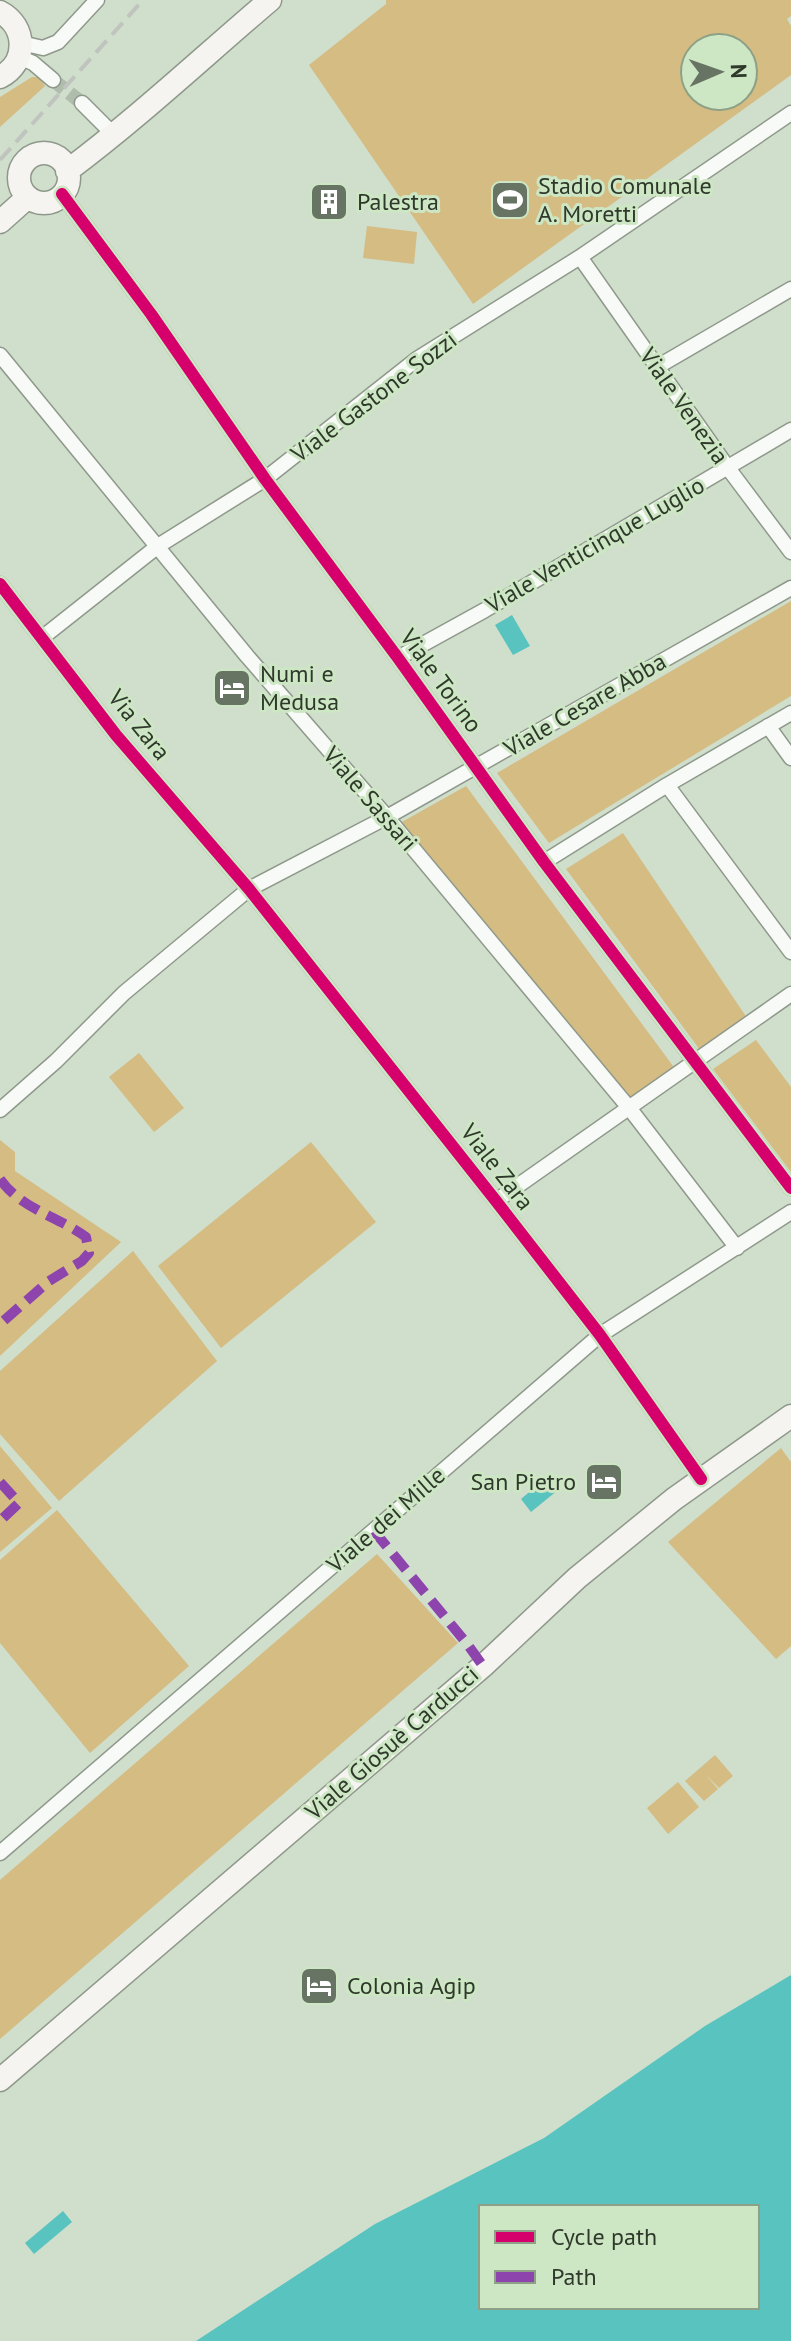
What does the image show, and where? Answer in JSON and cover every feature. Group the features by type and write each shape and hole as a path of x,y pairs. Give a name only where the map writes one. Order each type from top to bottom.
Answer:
{"street":[{"path":"20,50 43,48 58,42 97,0"},
{"path":"64,166 141,114 170,85 270,0"},
{"path":"0,12 14,23 20,50 53,80"},
{"path":"0,77 13,67 20,50"},
{"path":"64,166 107,128 170,85"},
{"path":"82,103 107,128"},
{"name":"Viale Gastone Sozzi","path":"43,637 158,546 265,479 417,359 580,257 791,113"},
{"path":"42,153 56,156 64,166 66,188 62,194 49,202 28,197 19,178 28,158 42,153"},
{"name":"Viale Torino","path":"62,194 544,862 791,1188"},
{"path":"0,222 28,197"},
{"name":"Viale Venezia","path":"580,257 791,552"},
{"path":"657,367 791,289"},
{"name":"Viale Sassari","path":"0,355 247,656 387,817 630,1109 737,1248"},
{"name":"Viale Venticinque Luglio","path":"398,658 791,430"},
{"name":"Via Zara","path":"0,584 116,735 249,889"},
{"name":"Viale Cesare Abba","path":"0,1110 56,1061 124,993 249,889 387,817 791,588"},
{"path":"544,862 791,713"},
{"path":"768,726 791,758"},
{"path":"667,785 791,952"},
{"name":"Viale Zara","path":"249,889 600,1335 701,1479"},
{"path":"496,1201 791,994"},
{"name":"Viale dei Mille","path":"0,1853 600,1335 791,1212"},
{"name":"Viale Giosuè Carducci","path":"0,2080 483,1666 577,1578 701,1479 791,1416"}],"shaded area":[{"name":"Stadio Comunale A. Moretti","path":"386,0 791,0 791,16 787,19 791,26 791,75 759,98 759,32 679,32 679,112 740,112 473,304 309,65 386,4"},
{"path":"32,77 39,77 45,86 0,127 0,97"},
{"path":"367,226 417,232 414,264 363,258"},
{"path":"791,601 791,696 549,843 497,773"},
{"path":"466,786 676,1070 633,1101 400,823"},
{"path":"623,833 747,1018 700,1050 566,869"},
{"path":"756,1040 791,1087 791,1172 713,1069"},
{"path":"139,1053 184,1108 154,1132 109,1077"},
{"path":"0,1140 15,1152 15,1171 121,1242 0,1356"},
{"path":"311,1142 376,1222 221,1348 158,1266"},
{"path":"133,1251 217,1361 59,1501 0,1434 0,1371"},
{"path":"0,1446 52,1508 0,1552"},
{"path":"781,1448 791,1462 791,1646 776,1659 668,1542"},
{"path":"57,1510 189,1666 90,1753 0,1643 0,1560"},
{"path":"377,1554 458,1643 0,2039 0,1880"},
{"path":"715,1755 733,1776 719,1788 705,1774 718,1789 704,1801 685,1781"},
{"path":"678,1782 699,1807 668,1834 647,1808"}],"water":[{"path":"512,615 530,646 513,655 495,625"},
{"path":"547,1477 558,1490 531,1512 521,1499"},
{"path":"791,1975 791,2341 196,2341 375,2224 544,2138 705,2026"},
{"path":"63,2211 72,2222 34,2254 25,2243"}],"tunnel":[{"path":"53,80 82,103"}],"railway":[{"path":"0,160 143,0"}],"marked path":[{"path":"0,1179 18,1198 86,1237 89,1253 82,1261 49,1281 0,1324"},
{"path":"0,1482 19,1503 0,1521"},
{"path":"374,1531 483,1666"}],"cycle path":[{"path":"62,194 544,862 791,1188"},
{"path":"0,584 116,735 249,889 496,1201 600,1335 701,1479"}],"place":[{"name":"Stadio Comunale A. Moretti","path":"510,200"},
{"name":"Palestra","path":"329,202"},
{"name":"Numi e Medusa","path":"232,688"},
{"name":"San Pietro","path":"604,1482"},
{"name":"Colonia Agip","path":"319,1986"}]}
